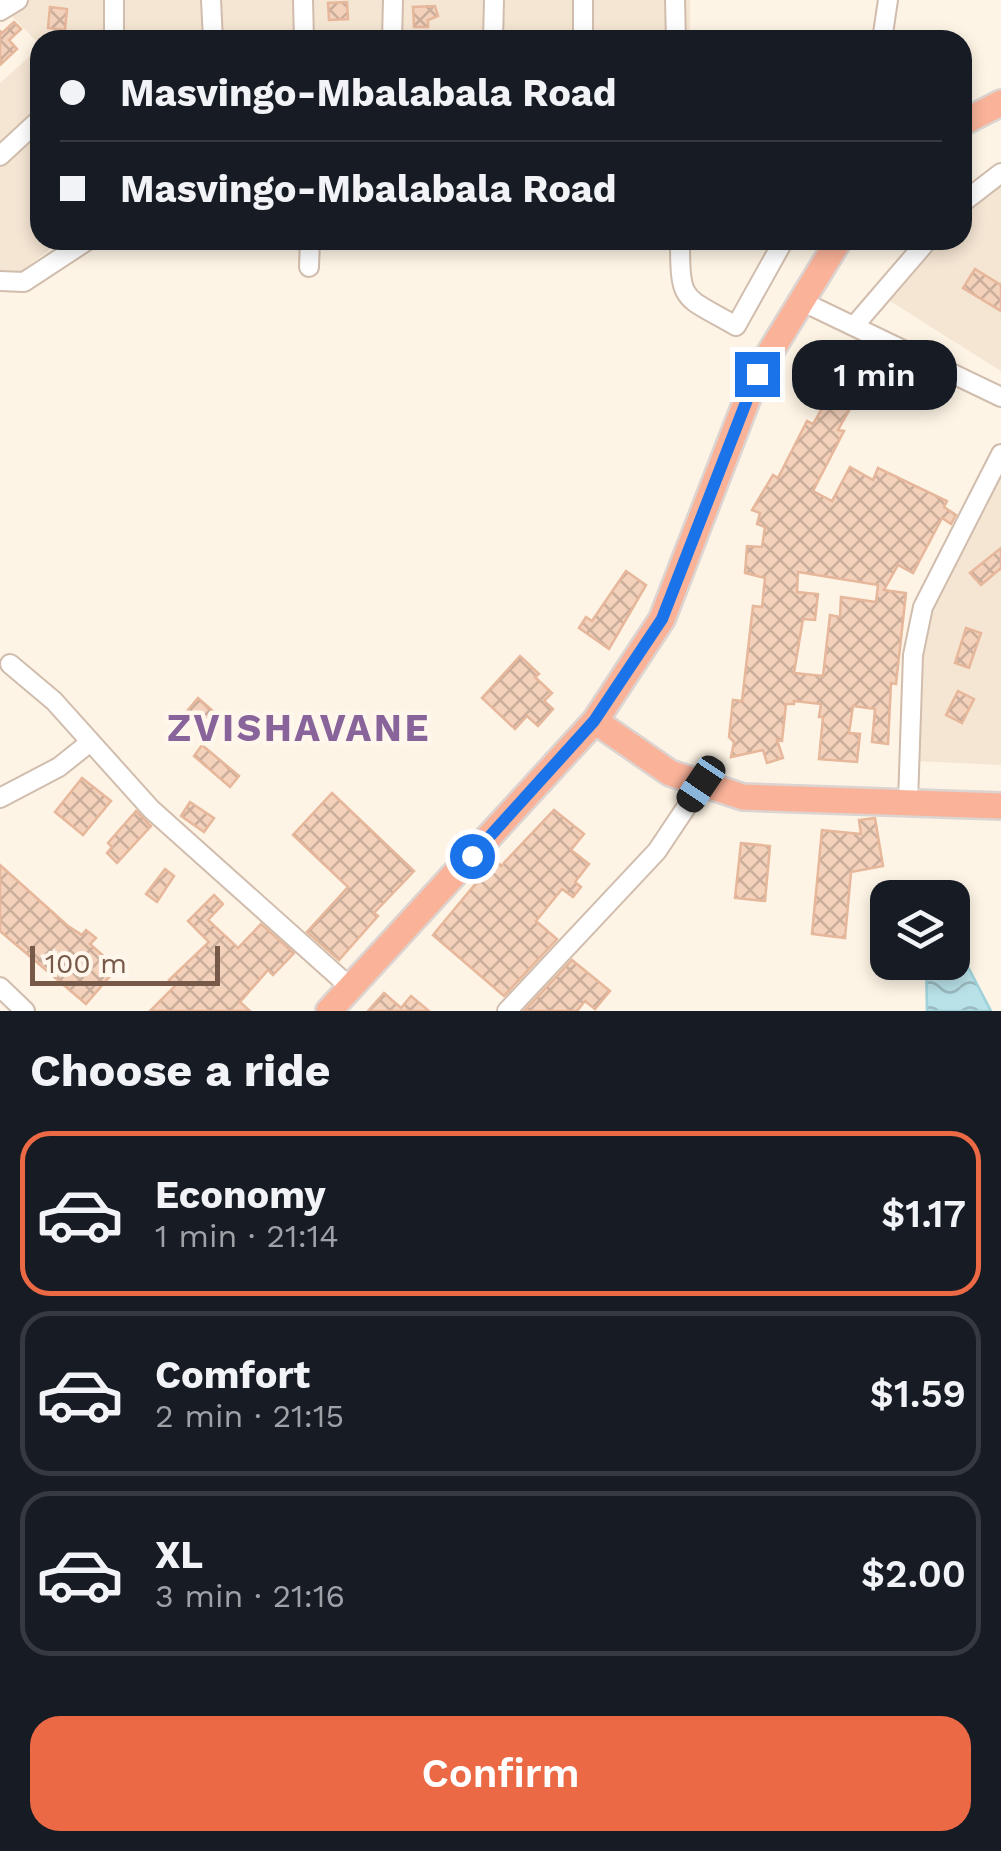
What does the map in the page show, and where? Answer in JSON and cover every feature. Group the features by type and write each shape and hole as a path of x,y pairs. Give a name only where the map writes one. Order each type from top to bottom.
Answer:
{"highway":[{"path":"972,118 1001,103"},
{"path":"329,1011 594,721 662,619 757,374 832,250"},
{"path":"594,721 670,774 743,797 1001,806"}],"street":[{"path":"0,11 18,0"},
{"path":"114,0 114,30"},
{"path":"211,0 212,30"},
{"path":"304,0 304,30"},
{"path":"392,30 393,0"},
{"path":"493,30 494,0"},
{"path":"583,0 583,30"},
{"path":"675,0 676,30"},
{"path":"884,30 888,0"},
{"path":"0,156 30,128"},
{"path":"972,195 1001,173"},
{"path":"0,281 24,282 73,250"},
{"path":"310,250 310,267"},
{"path":"680,250 680,282 686,296 736,326 778,250"},
{"path":"854,326 919,250"},
{"path":"799,300 1001,397"},
{"path":"908,802 913,655 923,607 1001,454"},
{"path":"10,664 54,701 188,844 351,988"},
{"path":"0,798 59,767 89,742"},
{"path":"507,1011 657,851 701,784"},
{"path":"0,987 25,1011"}],"shaded area":[{"path":"0,0 690,0 690,30 30,30 30,35"},
{"path":"30,56 30,250 49,250 0,289 0,83"},
{"path":"1001,181 1001,371 890,301 934,250 972,250 972,207 988,188"},
{"path":"1001,456 1001,765 916,761 916,648 952,557"}],"water":[{"path":"970,971 991,1011 927,1011 926,980 970,980"}],"building":[{"path":"347,2 348,19 329,20 328,3"},
{"path":"435,6 438,16 428,20 428,27 414,27 413,7"},
{"path":"50,7 67,9 65,30 48,28"},
{"path":"14,22 21,29 9,40 17,49 0,65 0,31"},
{"path":"975,269 1001,285 1001,311 963,288"},
{"path":"851,358 872,370 838,430 844,431 813,491 832,501 850,467 873,480 878,468 947,501 944,507 956,515 951,524 942,518 913,573 898,565 884,590 906,593 896,684 891,683 888,744 872,742 875,709 853,706 849,733 860,734 857,762 819,759 821,704 794,701 786,704 782,741 777,740 783,758 767,763 763,750 731,757 733,700 742,701 753,606 762,607 765,578 745,573 747,546 762,547 765,527 757,524 760,513 752,510 773,475 778,478 807,421 813,424","holes":["798,572 878,585 876,602 841,597 840,617 830,615 823,676 794,673 803,619 815,620 818,594 797,592"]},
{"path":"1001,548 1001,568 981,585 970,573"},
{"path":"626,571 646,585 609,649 579,628 586,617 592,621"},
{"path":"966,628 981,633 969,668 955,663"},
{"path":"520,656 552,693 544,701 553,709 538,726 527,716 515,729 482,698"},
{"path":"958,691 974,699 962,723 946,715"},
{"path":"198,698 215,713 204,726 187,711"},
{"path":"202,745 239,776 230,787 194,756"},
{"path":"82,778 111,801 83,835 55,812"},
{"path":"332,793 414,871 374,913 378,916 339,960 307,932 348,887 293,835"},
{"path":"190,802 214,818 204,832 181,816"},
{"path":"554,810 584,834 571,850 589,864 575,882 581,887 573,897 562,889 536,921 557,939 504,996 433,935 495,860 501,866"},
{"path":"136,811 151,826 117,863 107,853 112,847 108,843"},
{"path":"875,818 883,866 851,872 845,938 812,934 822,830 861,834 859,820"},
{"path":"741,843 770,846 765,901 735,898"},
{"path":"0,865 68,926 82,935 86,930 96,938 90,944 117,968 86,1004 0,931"},
{"path":"165,869 174,876 157,902 146,894"},
{"path":"214,895 223,904 208,920 238,948 261,924 294,953 273,975 268,970 240,1002 250,1011 150,1011 175,986 169,980 209,942 188,921"},
{"path":"572,960 610,991 595,1009 585,1001 577,1011 524,1011"},
{"path":"384,993 401,1008 411,996 429,1011 368,1011"}],"district":[{"name":"ZVISHAVANE","path":"299,728"}],"route":[{"path":"472,856 594,721 662,619 757,374"}]}
